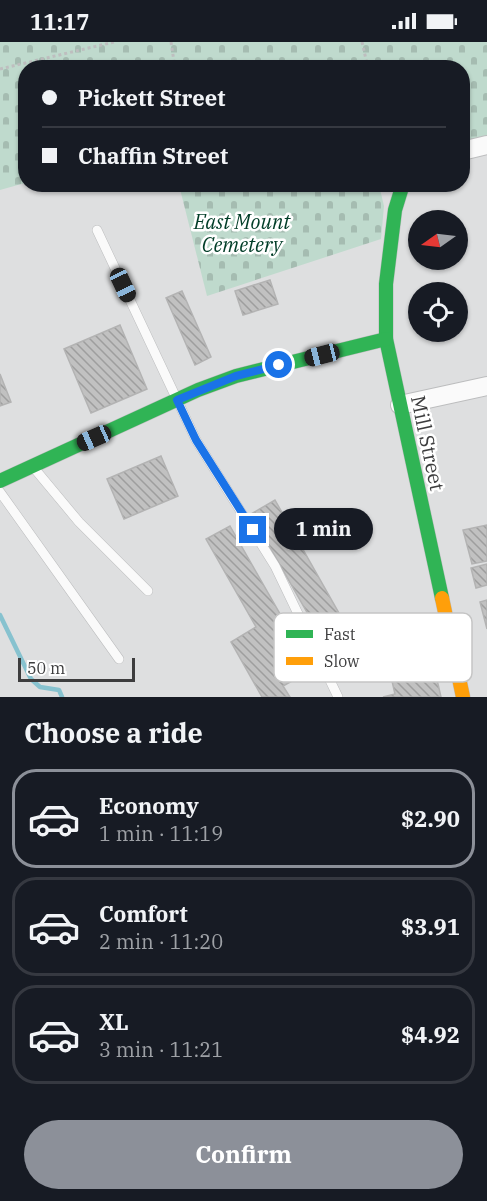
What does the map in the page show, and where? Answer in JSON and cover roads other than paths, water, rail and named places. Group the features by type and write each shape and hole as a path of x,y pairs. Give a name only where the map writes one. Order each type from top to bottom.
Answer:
{"street":[{"path":"470,149 487,145"},
{"name":"Mill Street","path":"401,192 395,210 386,284 386,339 445,613"},
{"path":"0,481 177,400 236,376 386,339"},
{"path":"400,405 487,386"},
{"name":"Mill Street","path":"460,682 463,697"}],"lane":[{"path":"97,230 196,440 275,566 298,613"},
{"path":"32,466 79,522 148,591"},
{"path":"0,492 119,659"},
{"path":"331,682 338,697"}],"waterway":[{"path":"0,615 31,679 40,687 59,690 62,697"}],"park label":[{"name":"East Mount Cemetery","path":"242,232"}]}
